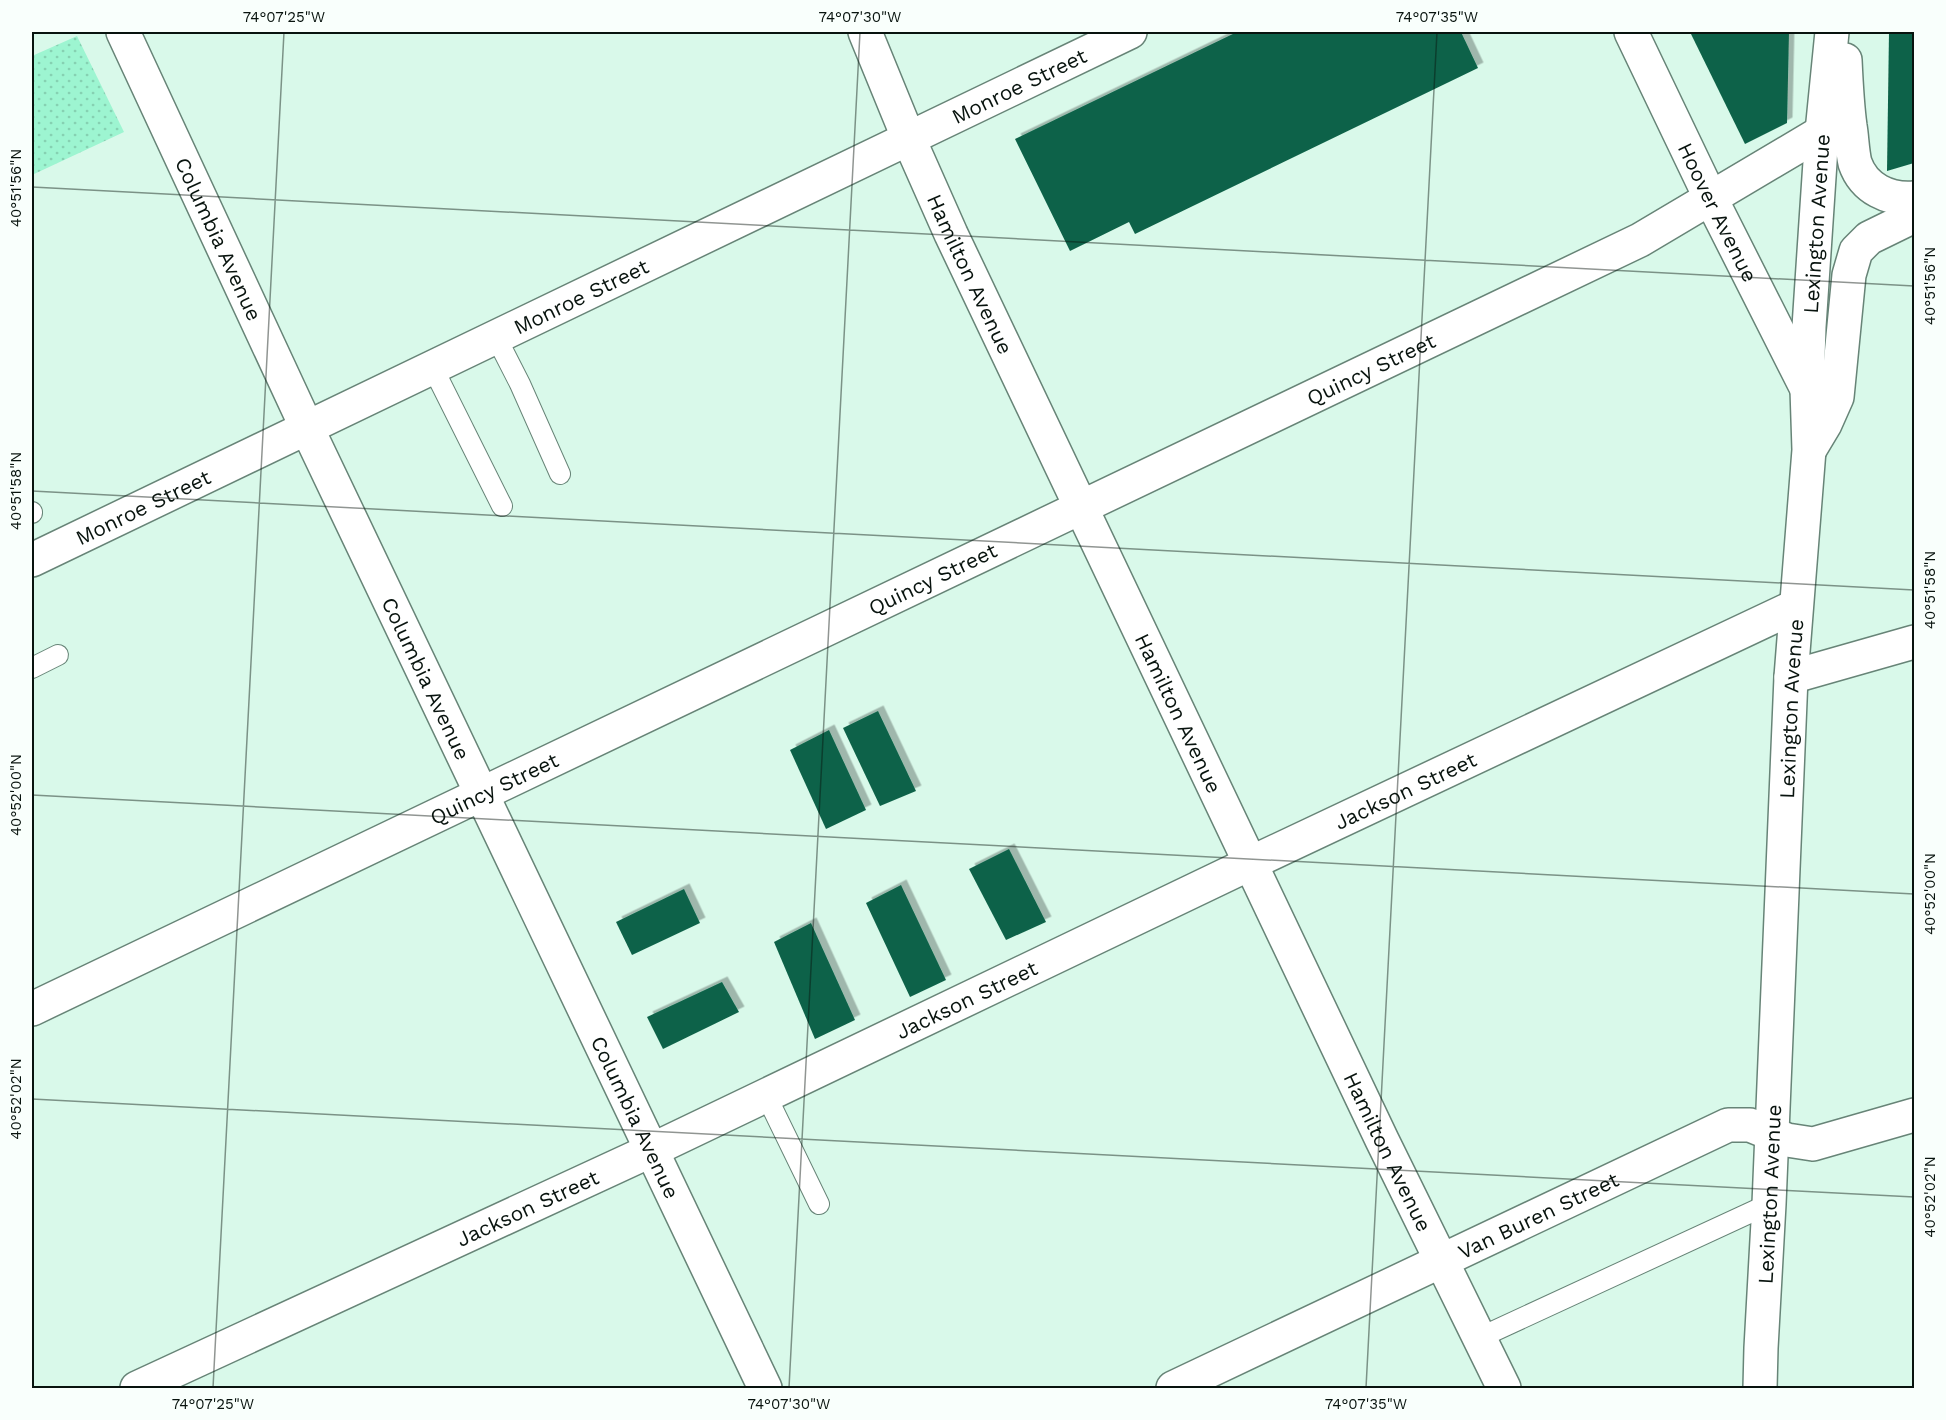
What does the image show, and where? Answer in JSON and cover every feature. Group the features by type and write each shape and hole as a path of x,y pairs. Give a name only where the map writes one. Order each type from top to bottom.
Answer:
{"street":[{"name":"Columbia Avenue","path":"123,32 307,428 765,1389"},
{"name":"Hamilton Avenue","path":"865,32 951,234 1382,1140 1504,1389"},
{"name":"Monroe Street","path":"32,560 1130,32"},
{"name":"Hoover Avenue","path":"1631,32 1711,199 1807,389"},
{"name":"Lexington Avenue","path":"1760,1389 1791,677 1809,450 1807,389 1809,327 1822,132 1832,32"},
{"path":"1843,32 1855,161 1861,175 1879,192 1893,197 1914,198"},
{"name":"Quincy Street","path":"32,1009 1640,240 1822,132"},
{"path":"1809,450 1825,424 1837,397 1849,275 1856,251 1869,238 1914,216"},
{"name":"Jackson Street","path":"137,1389 652,1150 1251,863 1796,606"},
{"path":"1791,677 1914,642"},
{"name":"Van Buren Street","path":"1173,1389 1728,1125 1750,1125 1787,1140 1813,1144 1914,1115"}],"lane":[{"path":"496,337 520,384 560,474"},
{"path":"433,368 502,506"},
{"path":"32,668 58,655"},
{"path":"766,1095 819,1204"},
{"path":"1479,1338 1769,1204"}],"green space":[{"path":"77,36 124,132 32,175 32,56"}],"building":[{"path":"1237,32 1461,32 1478,68 1135,234 1129,222 1070,251 1015,139"},
{"path":"1690,32 1789,32 1787,123 1745,144"},
{"path":"1889,32 1914,32 1914,163 1887,171"},
{"path":"878,711 916,791 880,806 843,728"},
{"path":"829,730 866,810 826,829 790,750"},
{"path":"1009,849 1046,922 1006,940 969,869"},
{"path":"901,885 946,980 910,997 866,903"},
{"path":"684,889 700,923 632,955 616,922"},
{"path":"811,923 855,1020 815,1039 774,942"},
{"path":"722,982 739,1012 663,1049 647,1017"}]}
